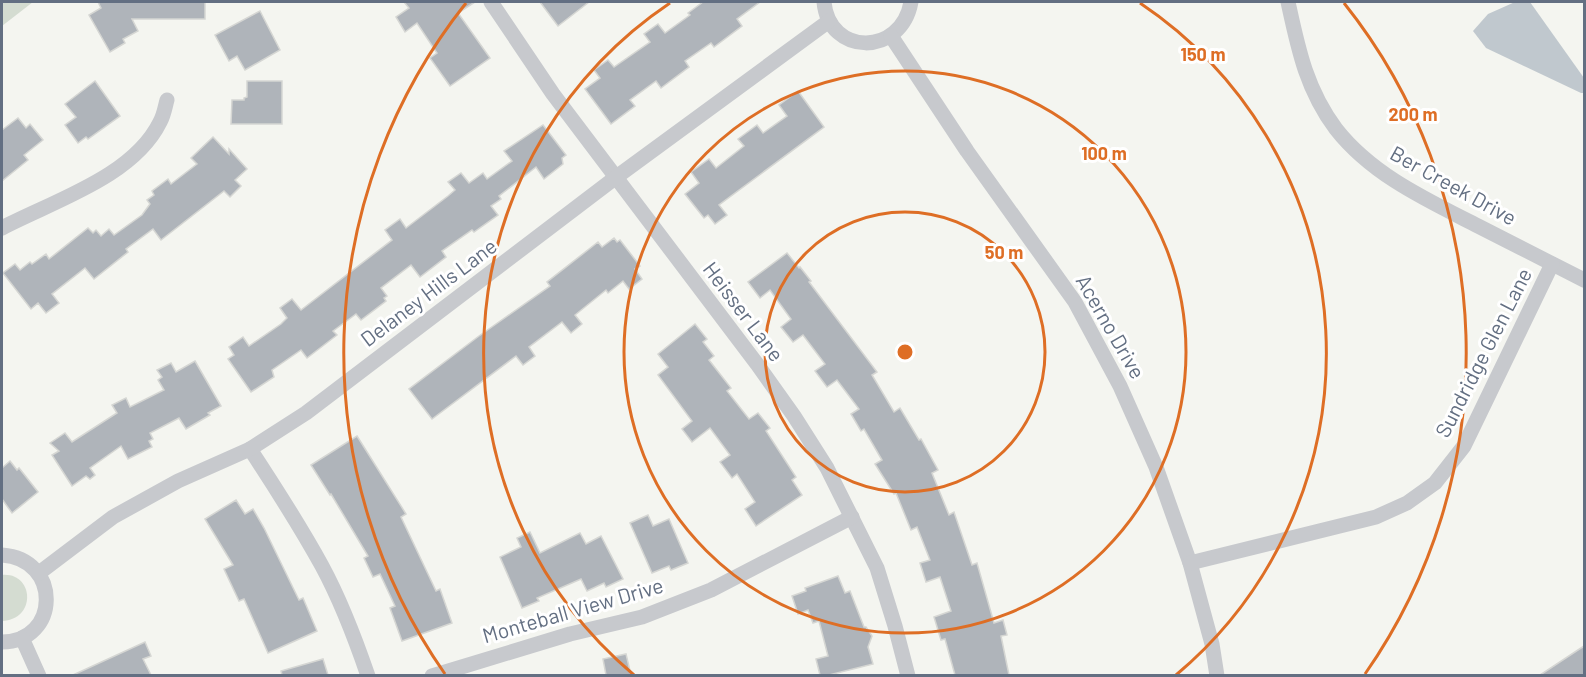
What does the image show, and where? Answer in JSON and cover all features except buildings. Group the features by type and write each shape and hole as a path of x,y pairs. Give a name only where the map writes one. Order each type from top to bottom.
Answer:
{"street":[{"name":"Heisser Lane","path":"491,2 547,86 794,416 827,468 877,568 908,675"},
{"path":"824,2 829,21 838,31 848,39 861,43 874,43 899,30 908,17 912,2"},
{"name":"Ber Creek Drive","path":"1288,2 1301,62 1316,96 1336,128 1362,157 1393,180 1584,280"},
{"name":"Delaney Hills Lane","path":"39,573 112,517 148,496 250,449 306,413 615,178 829,21"},
{"name":"Acerno Drive","path":"891,36 967,151 1075,302 1120,386 1156,467 1190,563 1212,644 1216,675"},
{"path":"2,228 84,188 128,160 151,137 161,120 167,100"},
{"name":"Sundridge Glen Lane","path":"1190,563 1376,517 1407,503 1434,483 1464,446 1552,264"},
{"path":"250,449 323,568 368,675"},
{"name":"Monteball View Drive","path":"432,675 570,634 642,617 711,590 852,516"},
{"path":"2,555 16,556 29,563 39,573 46,586 47,602 43,617 34,630 22,638 2,642"},
{"path":"22,638 39,675"}],"shaded area":[{"path":"2,2 33,2 2,26"},
{"path":"1515,2 1530,2 1584,78 1584,93 1486,48 1473,31 1488,14"},
{"path":"2,575 13,576 20,581 27,596 26,605 21,613 13,619 2,621"}]}
